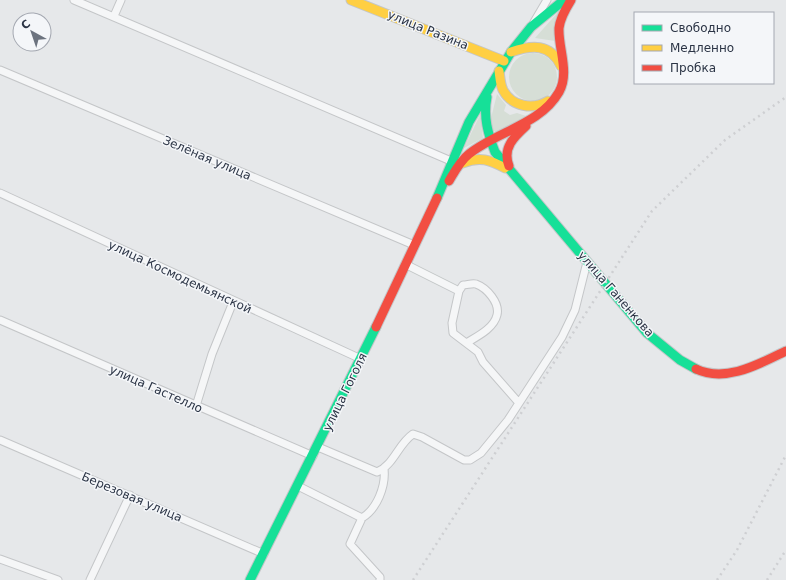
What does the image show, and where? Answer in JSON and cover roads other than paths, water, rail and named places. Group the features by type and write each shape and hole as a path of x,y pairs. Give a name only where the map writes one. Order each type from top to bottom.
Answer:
{"main road":[{"name":"улица Разина","path":"351,0 504,61"},
{"path":"454,164 469,122 504,61 531,27 564,0"},
{"path":"513,173 506,161 508,144 546,107 559,92 563,72 559,44 560,26 565,10 571,0"},
{"path":"511,52 531,46 543,48 552,53 560,62 563,72"},
{"path":"499,71 504,93 522,106 544,104 559,92"},
{"name":"улица Ганенкова","path":"491,83 484,113 485,125 495,152 647,333 674,356 702,373 720,374 749,368 786,351"},
{"path":"454,164 490,141 508,133 546,107"},
{"path":"454,164 477,158 488,158 513,173"},
{"name":"улица Гоголя","path":"250,580 318,447 454,164"}],"street":[{"path":"74,0 454,164"},
{"path":"114,16 121,0"},
{"path":"531,27 548,0"},
{"name":"Зелёная улица","path":"0,70 414,245"},
{"name":"улица Космодемьянской","path":"0,193 233,302 361,359"},
{"path":"318,447 377,472 384,469 407,438 413,434 422,436 464,460 470,460 480,452 508,420 562,337 575,310 587,262"},
{"path":"405,264 459,291"},
{"path":"468,342 488,329 497,316 496,303 489,293 475,284 463,285 459,291 452,323 453,333 468,342 478,352 483,362 519,403"},
{"path":"196,406 212,354 233,302"},
{"name":"улица Гастелло","path":"0,320 313,456"},
{"name":"Березовая улица","path":"0,440 264,554"},
{"path":"380,580 380,577 350,544 362,518 369,514 375,506 385,479 384,469"},
{"path":"298,486 362,518"},
{"path":"90,580 130,495"},
{"path":"0,559 58,580"}],"railway":[{"path":"413,580 652,211 725,140 786,97"},
{"path":"717,580 737,550 786,455"},
{"path":"767,580 786,550"}]}
